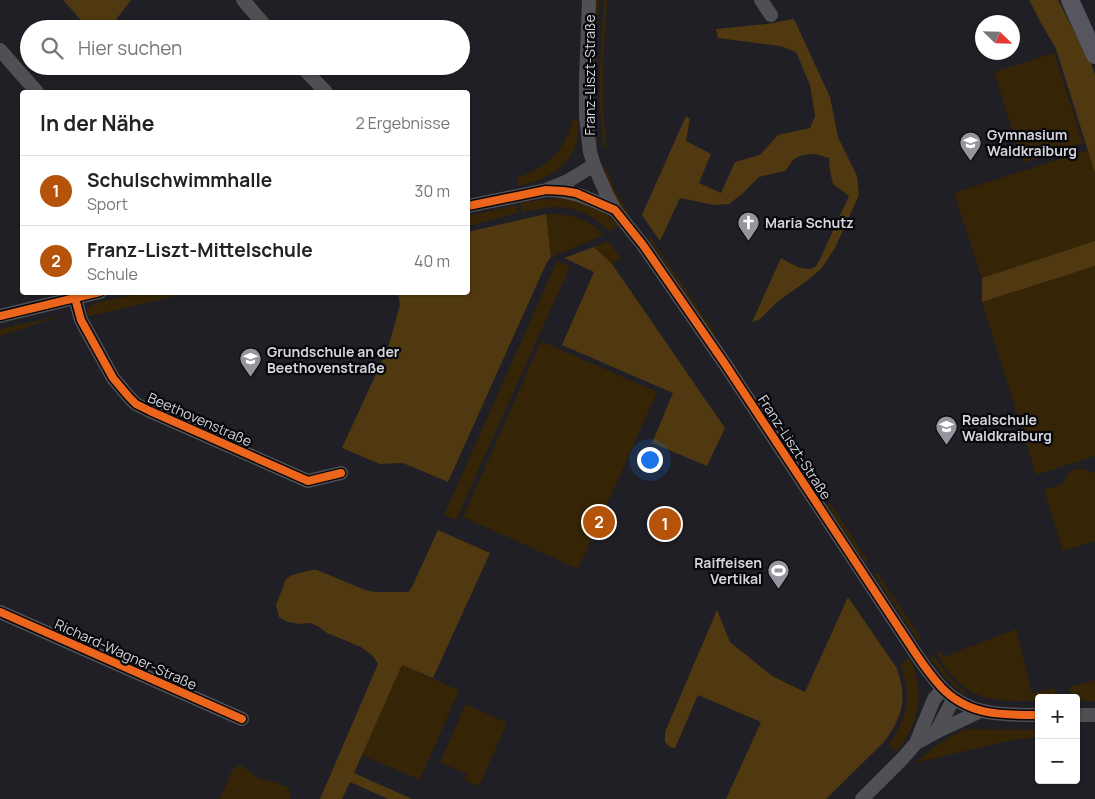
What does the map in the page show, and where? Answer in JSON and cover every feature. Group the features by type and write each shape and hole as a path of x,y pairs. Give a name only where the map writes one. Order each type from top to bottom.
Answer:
{"main road":[{"path":"1070,0 1095,55"}],"street":[{"path":"243,0 260,20"},
{"name":"Franz-Liszt-Straße","path":"590,0 586,117 590,152 615,210 643,245 916,654 943,688 954,698 969,707 982,711 1005,715 1035,715"},
{"path":"761,0 772,15"},
{"path":"0,50 20,73"},
{"path":"22,75 35,90"},
{"path":"310,75 324,90"},
{"path":"470,206 546,190 568,181 594,165"},
{"path":"546,190 576,194 615,210"},
{"path":"0,316 88,295"},
{"name":"Beethovenstraße","path":"75,298 80,320 113,378 136,404 308,481 341,473"},
{"name":"Richard-Wagner-Straße","path":"0,612 242,719"},
{"path":"862,799 916,743 934,699 943,688"},
{"path":"936,732 954,698"},
{"path":"916,743 982,711"},
{"path":"1080,715 1095,715"}],"shaded area":[{"path":"63,0 131,0 116,20 81,20"},
{"path":"596,0 599,0 594,110 598,146 595,144 592,118"},
{"path":"604,0 607,0 603,111 607,148 604,147 600,110"},
{"path":"1029,0 1058,0 1092,66 1095,74 1095,173 1056,49"},
{"path":"794,19 830,97 838,137 857,176 859,195 835,248 821,269 777,302 760,319 752,322 781,258 798,267 808,269 816,266 820,260 849,196 833,184 829,158 815,154 803,155 794,159 785,171 759,177 729,204 714,205 680,198 660,241 642,215 686,116 690,119 686,141 711,154 699,183 721,193 735,162 760,155 778,135 810,128 815,116 810,85 796,52 780,46 718,38 716,29 767,24"},
{"path":"1054,53 1083,143 1023,163 994,72"},
{"path":"573,119 578,119 577,137 569,158 547,177 518,186 517,177 547,163 560,149"},
{"path":"1088,150 1095,173 1095,241 982,278 954,193"},
{"path":"606,167 615,190 629,213 627,215 609,186"},
{"path":"565,198 580,201 594,207 608,215 619,226 609,231 598,221 586,214 565,207 522,212 520,203"},
{"path":"516,205 518,213 470,225 470,216"},
{"path":"546,214 562,214 577,218 591,224 604,235 551,257"},
{"path":"546,214 551,257 546,264 448,482 403,463 380,464 342,448 388,348 400,305 398,295 470,295 470,232"},
{"path":"649,235 716,334 713,335 650,241"},
{"path":"608,241 621,258 612,264 594,247"},
{"path":"1095,241 1095,266 982,302 982,278"},
{"path":"594,247 612,264 725,428 707,466 652,443 673,393 562,345 594,272 564,258"},
{"path":"557,261 570,267 456,520 444,515"},
{"path":"1095,266 1095,456 1036,475 982,302"},
{"path":"133,295 180,295 86,317 88,309 95,303"},
{"path":"64,315 0,336 0,329"},
{"path":"541,341 657,392 578,569 463,517"},
{"path":"1080,468 1095,472 1095,541 1063,551 1044,490 1062,484 1069,472"},
{"path":"830,503 868,560 865,562 827,505"},
{"path":"438,530 490,553 433,678 402,665 354,773 412,799 388,799 350,782 342,799 320,799 378,664 373,656 361,647 327,633 319,627 310,623 298,624 286,621 279,617 276,605 286,579 292,575 317,570 365,590 375,592 408,592"},
{"path":"877,572 921,638 918,641 874,574"},
{"path":"848,597 896,667 900,678 903,697 902,706 900,715 891,732 885,741 826,799 726,799 761,722 698,695 675,748 670,747 665,742 665,732 717,610 730,642 772,676 805,692"},
{"path":"1016,629 1032,693 1054,688 1056,694 1035,694 1035,701 1004,701 983,697 973,693 954,678 936,652 940,650 943,657"},
{"path":"934,656 951,679 967,694 966,696 951,683 931,659"},
{"path":"910,658 918,683 918,707 910,730 896,752 889,744 904,715 907,696 904,675 900,664"},
{"path":"402,665 459,690 420,780 362,755"},
{"path":"1095,680 1095,701 1080,701 1080,694 1071,694 1069,687"},
{"path":"466,704 507,723 479,786 465,780 467,774 440,762"},
{"path":"967,729 1035,730 1035,737 1012,740 915,763 927,752"},
{"path":"240,765 256,777 289,788 290,799 220,799 232,770"}],"cycle path":[{"path":"470,206 546,190 576,193 615,210 643,245 725,364 935,680 952,697 975,709 1000,714 1035,715"},
{"path":"0,316 88,295"},
{"path":"75,298 81,320 113,378 136,404 308,481 341,473"},
{"path":"0,612 242,719"}],"place":[{"name":"Gymnasium Waldkraiburg","path":"971,161"},
{"name":"Maria Schutz","path":"749,241"},
{"name":"Grundschule an der Beethovenstraße","path":"251,378"},
{"name":"Realschule Waldkraiburg","path":"946,446"},
{"name":"Franz-Liszt-Mittelschule","path":"599,522"},
{"name":"Schulschwimmhalle","path":"665,524"},
{"name":"Raiffeisen Vertikal","path":"778,589"}]}
